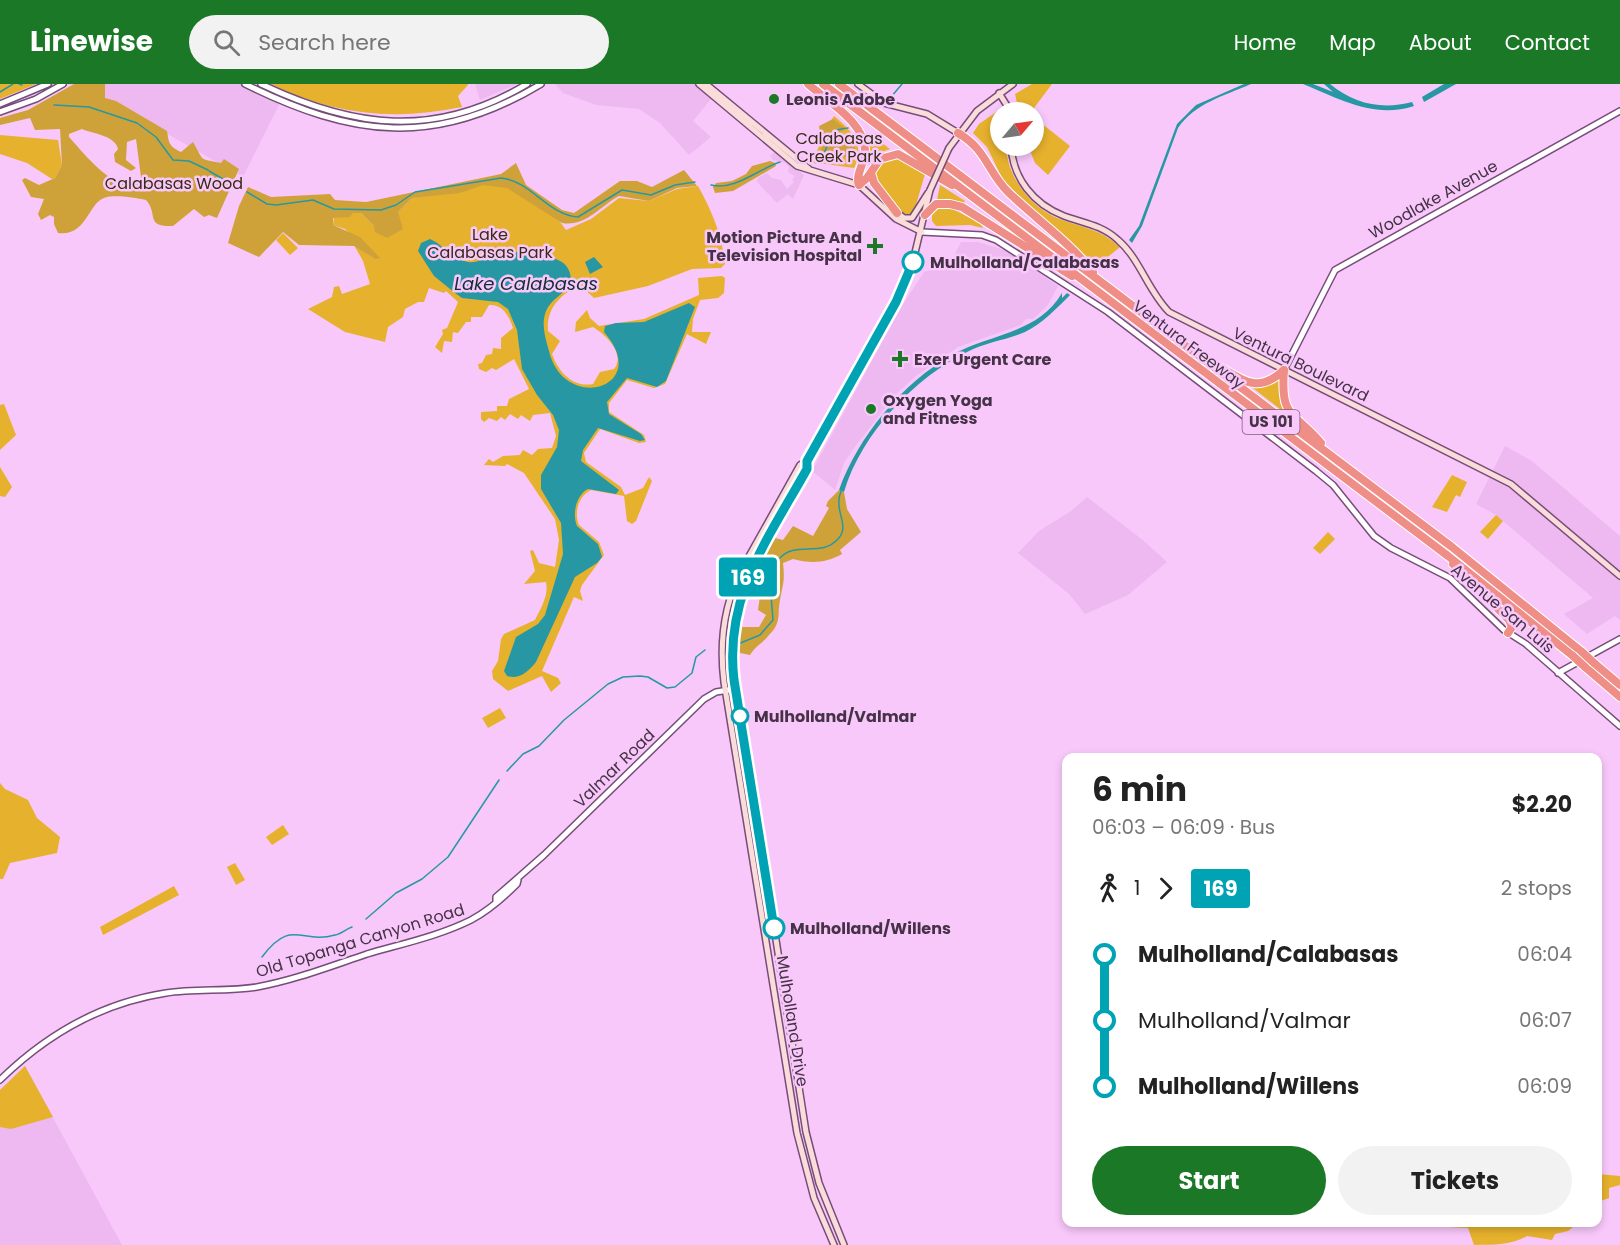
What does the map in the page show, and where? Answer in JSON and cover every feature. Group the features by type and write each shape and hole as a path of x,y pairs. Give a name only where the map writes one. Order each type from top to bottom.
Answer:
{"highway":[{"path":"808,84 852,122 862,136 865,152 857,180 859,185 885,156 904,156 984,204"},
{"name":"Ventura Freeway","path":"823,84 1448,556 1620,696"},
{"name":"Ventura Freeway","path":"839,84 1452,547 1620,685"},
{"path":"958,133 981,150 995,177 1009,193 1081,258 1102,282"},
{"path":"871,173 874,183 897,213"},
{"path":"925,215 936,204 962,207 1061,271 1094,289"},
{"path":"1193,352 1250,383 1265,384 1284,370"},
{"path":"1284,370 1282,395 1287,410 1329,455"},
{"path":"1448,556 1456,568 1509,620 1512,627 1508,633"}],"main road":[{"path":"699,84 786,158 803,169 870,189 904,218 916,215 930,190"},
{"path":"706,84 809,170"},
{"path":"858,84 884,103 927,114 958,133"},
{"name":"Mulholland Drive","path":"834,1245 810,1187 797,1133 726,690 722,647 728,606 739,575 801,465 807,461 896,302 911,269 922,232 930,190 949,148 958,133 977,111 1013,84"},
{"path":"999,93 1005,102"},
{"name":"Ventura Boulevard","path":"1014,156 1018,174 1035,198 1052,210 1098,226 1119,240 1131,254 1160,303 1169,312 1511,484 1620,576"},
{"path":"859,185 896,219 922,232"},
{"name":"Mulholland Drive","path":"807,461 807,469 747,579 736,609 731,650 735,688 806,1132 819,1184 844,1245"},
{"path":"775,510 782,514"}],"street":[{"path":"0,104 48,84"},
{"path":"0,112 36,99 63,84"},
{"path":"245,84 283,103 331,120 394,128 428,126 466,118 501,106 542,84"},
{"path":"261,84 322,110 366,119 394,121 454,114 495,101 527,84"},
{"name":"Woodlake Avenue","path":"1284,370 1332,273 1338,268 1620,111"},
{"name":"Avenue San Luis","path":"922,232 982,235 996,240 1101,307 1323,476 1374,536 1391,548 1450,578 1508,633 1526,644 1620,726"},
{"path":"1558,673 1620,639"},
{"name":"Valmar Road","path":"496,902 496,897 518,880 704,699 735,688"},
{"name":"Old Topanga Canyon Road","path":"0,1080 27,1054 53,1036 111,1007 168,993 241,989 277,983 449,929 478,916 496,902"}],"shaded area":[{"path":"80,84 251,84 282,99 243,177"},
{"path":"475,84 517,84 480,100"},
{"path":"555,84 703,84 715,94 693,121 711,137 689,155 660,123 639,109 596,105 563,93"},
{"path":"774,152 804,175 793,199 788,194 777,203 757,182 758,178 767,173 772,178 781,180 787,189 794,182 792,180 795,176 788,172 789,167 785,163 773,160 770,156"},
{"path":"961,242 978,242 1008,251 1058,286 1048,305 1033,319 1026,319 1021,325 958,347 916,376 896,394 844,463 835,490 812,471 900,309 924,272 950,264"},
{"path":"1505,446 1532,461 1620,536 1620,620 1615,616 1587,634 1564,614 1593,598 1496,515 1476,504"},
{"path":"1087,497 1167,562 1128,595 1085,614 1069,594 1018,553 1039,531 1071,511"},
{"path":"25,1066 122,1245 0,1245 0,1090"}],"green space":[{"path":"0,84 36,84 0,99"},
{"name":"Calabasas Wood","path":"74,84 105,84 105,98 116,101 167,131 170,143 177,150 181,152 193,142 202,158 221,163 224,159 239,169 217,218 209,215 204,217 194,209 173,226 164,226 155,222 150,205 146,200 111,196 96,204 76,229 68,233 58,233 54,217 50,215 41,220 38,214 44,199 31,197 22,180 25,178 39,185 55,178 62,165 60,129 35,130 30,118 0,125 0,118 28,110","holes":["82,129 113,141 118,149 114,154 115,162 131,171 136,168 126,160 127,142 136,139 141,177 133,183 123,183 103,172 69,137 69,134"]},
{"path":"271,84 468,85 458,96 462,107 412,114 388,114 341,109 317,103"},
{"path":"1032,84 1052,84 1038,102 1017,102 1015,94"},
{"name":"Calabasas Creek Park","path":"834,116 855,139 858,152 854,168 811,162"},
{"path":"990,116 990,153 973,133 979,124"},
{"name":"Calabasas Creek Park","path":"833,119 846,129 838,134 838,138 844,142 854,140 856,154 851,159 836,154 818,164 808,162 821,149 824,135 820,132 819,126"},
{"path":"1044,125 1070,146 1048,175 1035,163 1032,156 1044,156"},
{"path":"870,134 890,149 879,153 871,163 868,153"},
{"path":"0,135 58,140 62,165 55,178 52,179 27,163 0,154"},
{"path":"991,156 1007,156 1010,168 1021,189 1037,206 1057,218 1097,232 1120,247 1097,266 1002,178"},
{"path":"897,157 925,174 913,215 903,215 877,181 875,172 885,160"},
{"path":"770,161 776,166 733,191 715,193 713,187 716,183 732,181 746,174 752,166"},
{"path":"516,163 526,185 562,210 574,213 620,181 637,181 652,187 684,170 697,186 677,188 649,201 619,196 586,219 571,223 562,223 507,188 483,185 460,193 412,198 398,212 403,229 387,238 375,232 374,226 361,213 353,213 350,217 333,218 333,225 360,237 380,258 375,259 354,246 299,245 283,232 259,257 228,243 239,206 248,187 271,197 330,194 335,200 366,202 501,174"},
{"name":"Lake Calabasas Park","path":"502,180 552,211 566,230 591,219 619,198 649,201 677,189 698,186 716,224 725,264 721,268 692,269 648,286 594,298 580,285 561,297 549,315 548,331 560,341 552,354 558,366 572,381 585,385 593,384 600,372 614,369 618,357 609,340 593,327 575,332 576,322 587,310 590,318 599,326 644,319 699,295 698,278 722,276 725,278 724,293 718,298 700,300 693,319 692,332 711,332 706,344 687,334 665,384 654,388 627,380 609,403 609,412 644,435 646,442 639,443 600,429 584,453 586,462 621,487 625,495 643,488 649,477 652,481 636,521 632,524 627,521 624,496 591,490 580,501 577,510 579,525 599,542 604,555 582,585 580,591 583,601 574,597 542,671 558,678 561,683 551,692 542,676 508,691 493,679 492,671 498,661 501,639 504,634 535,620 545,597 546,582 524,584 535,571 530,551 533,550 539,563 555,567 559,540 555,519 524,473 507,464 505,466 484,465 489,459 493,462 503,456 520,455 523,450 532,455 538,449 552,448 556,436 550,413 533,415 530,421 521,415 518,419 510,414 505,420 501,417 497,421 489,418 484,422 481,419 481,412 497,411 497,406 507,406 509,399 529,389 514,359 496,370 492,368 486,372 479,369 478,364 482,363 486,355 492,354 493,348 501,349 501,338 513,328 507,315 498,306 489,305 482,317 471,317 471,322 466,322 458,333 453,332 452,342 444,341 442,353 435,347 443,334 442,330 447,328 458,302 446,291 444,293 429,288 424,302 418,302 405,309 403,317 388,327 385,342 345,332 308,309 332,297 334,287 339,286 342,294 370,284 363,261 354,245 375,259 345,229 333,225 334,217 349,217 353,213 361,213 374,226 398,219 398,212 412,198"},
{"path":"940,185 965,201 963,205 937,200"},
{"path":"940,208 953,209 981,224 983,228 970,225 936,226 932,221 932,213"},
{"path":"283,233 298,248 290,255 276,240"},
{"path":"1277,380 1280,382 1280,402 1290,417 1253,388"},
{"path":"4,404 16,435 0,450 0,405"},
{"path":"0,467 12,487 5,497 0,496"},
{"path":"1452,475 1467,482 1460,497 1456,495 1447,512 1432,507"},
{"path":"839,490 844,492 847,509 861,532 840,550 842,554 836,557 818,562 793,559 783,563 784,574 776,626 750,655 740,653 736,645 737,627 759,627 766,615 758,610 760,596 755,593 762,576 760,566 775,538 783,540 793,526 813,536 829,508 826,506 828,501"},
{"path":"1496,515 1503,521 1488,539 1480,532"},
{"path":"1328,532 1335,539 1320,554 1313,548"},
{"path":"500,708 506,718 488,728 482,718"},
{"path":"0,783 5,789 28,800 37,818 60,837 57,853 10,863 3,879 0,879"},
{"path":"283,825 289,834 272,845 266,837"},
{"path":"235,863 245,880 236,885 227,867"},
{"path":"174,886 179,895 103,935 100,927"},
{"path":"25,1066 53,1117 11,1129 0,1127 0,1090"},
{"path":"1602,1174 1620,1176 1620,1185 1609,1188 1609,1198 1602,1201"},
{"path":"1447,1227 1573,1227 1568,1231 1555,1234 1552,1240 1527,1236 1496,1245 1474,1245 1468,1228"}],"water":[{"path":"1244,84 1251,84 1201,106 1178,128 1142,226 1132,243 1129,240 1139,226 1177,124 1196,105"},
{"path":"1303,84 1313,84 1333,92 1324,84 1330,84 1339,91 1369,104 1390,105 1412,102 1414,106 1385,110 1371,109 1357,106"},
{"path":"1444,84 1456,84 1424,102 1422,97"},
{"name":"Lake Calabasas","path":"430,239 457,258 468,262 478,261 498,251 509,250 554,258 567,266 571,284 548,307 544,331 549,351 558,371 571,382 586,387 600,386 612,379 618,367 616,351 604,332 605,326 616,323 644,322 689,303 695,307 666,381 657,387 627,378 607,402 609,414 641,434 645,440 640,441 598,428 583,450 581,461 619,490 616,494 588,489 576,505 577,526 598,544 602,557 597,563 575,577 536,662 526,672 515,677 507,676 504,671 516,637 538,624 545,615 563,554 561,523 541,489 541,475 557,447 559,430 553,415 537,395 522,369 517,330 508,309 498,302 462,298 434,276 418,251 421,243"},
{"path":"594,257 603,267 590,274 585,262"},
{"path":"1062,293 1062,298 1067,293 1070,295 1038,325 1018,335 969,351 949,362 910,392 877,429 863,449 844,492 839,490 847,470 870,431 899,396 916,380 952,355 1040,317 1052,307"}],"waterway":[{"path":"0,92 13,84"},
{"path":"891,97 902,84"},
{"path":"54,105 89,107 137,123 156,137 173,160 189,161 208,170"},
{"path":"824,153 831,135 836,130 848,128"},
{"path":"711,185 729,185 780,162"},
{"path":"209,171 230,183"},
{"path":"247,192 267,204 313,200 334,209 381,210 396,205 415,192 501,178 512,180 558,210 578,217 622,190 651,195 675,185 695,182"},
{"path":"738,644 760,635 773,620 771,595 779,559 785,553 831,545 842,534 843,523 839,505 841,491"},
{"path":"507,771 523,754 539,746 564,720 608,684 623,677 640,676 648,677 667,688 675,687 692,673 696,657 705,650"},
{"path":"366,919 396,893 422,879 448,857 499,780"},
{"path":"262,957 272,945 289,935 323,937 352,927"}],"bus line":[{"name":"169","path":"774,928 734,680 731,650 735,616 741,594 751,572 807,469 807,461 896,302 913,262"}],"place":[{"name":"Leonis Adobe","path":"774,99"},
{"name":"Motion Picture And Television Hospital","path":"875,246"},
{"name":"Mulholland/Calabasas","path":"913,262"},
{"name":"Exer Urgent Care","path":"900,359"},
{"name":"Oxygen Yoga and Fitness","path":"871,409"},
{"name":"Mulholland/Valmar","path":"740,716"},
{"name":"Mulholland/Willens","path":"774,928"}]}
